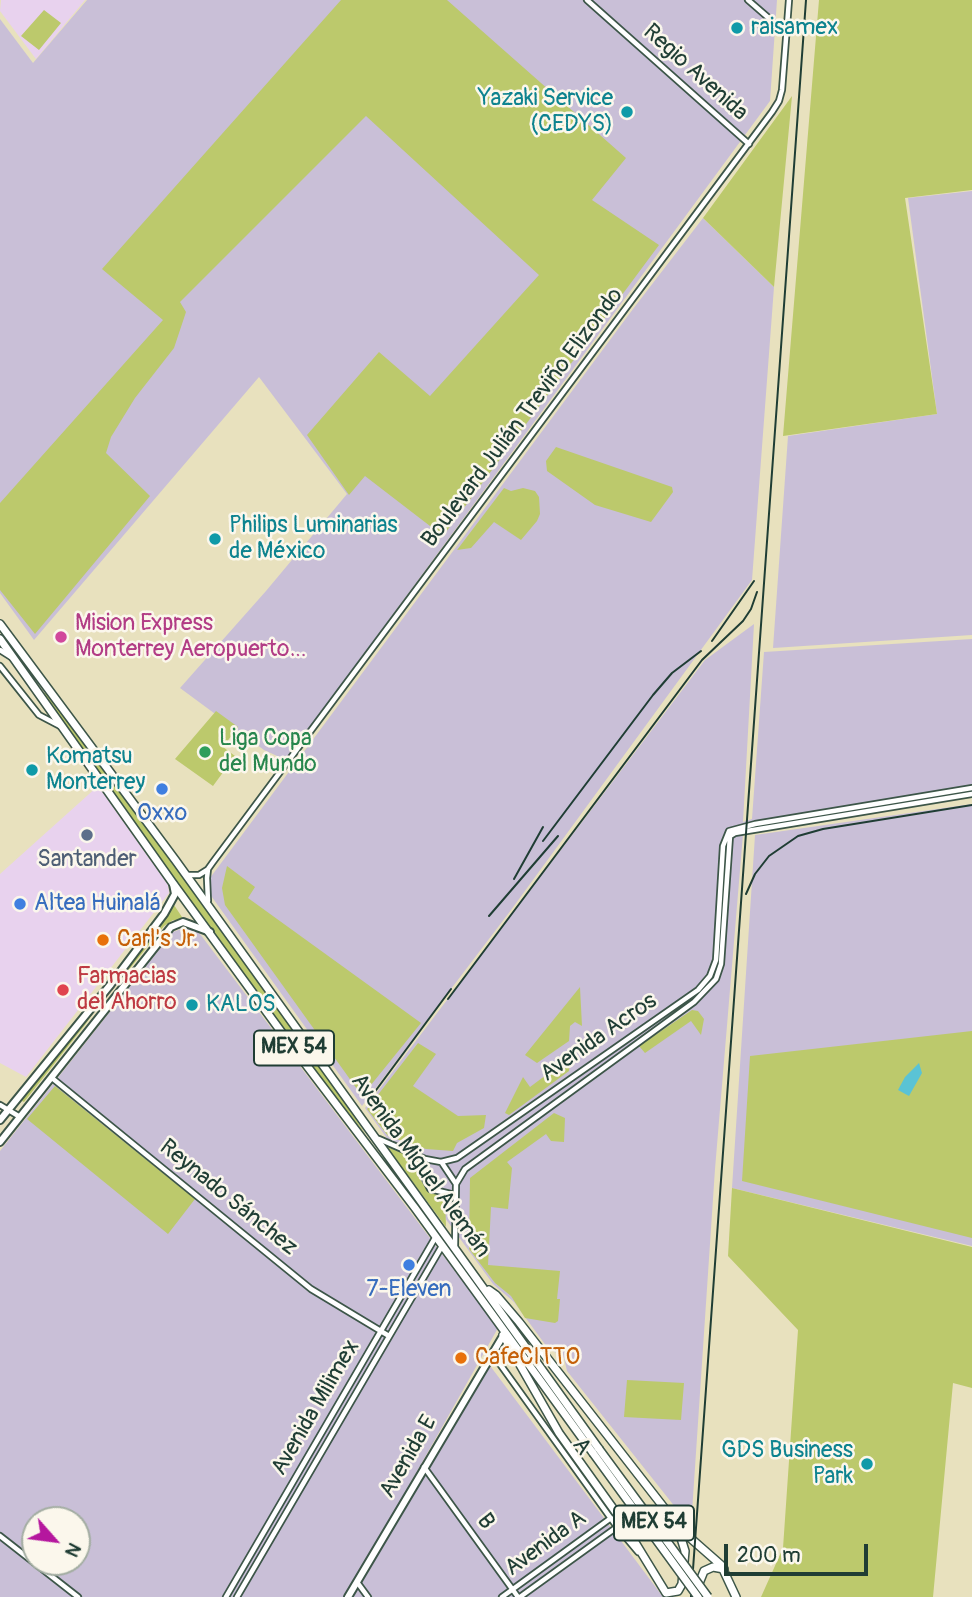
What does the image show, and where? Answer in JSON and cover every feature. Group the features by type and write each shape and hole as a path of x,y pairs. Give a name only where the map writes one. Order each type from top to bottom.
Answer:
{"highway":[{"name":"Avenida Miguel Alemán","path":"0,624 455,1246 697,1597"},
{"name":"Avenida Miguel Alemán","path":"0,639 172,882 500,1324 708,1597"},
{"path":"485,1288 496,1295 511,1313 685,1534 724,1570 736,1597"},
{"path":"500,1324 503,1336 553,1423 671,1595 682,1584 685,1551 680,1535 665,1509"},
{"path":"697,1597 699,1579 704,1571 713,1567 724,1570"}],"main road":[{"path":"0,1136 34,1078 173,900 175,894 172,882"},
{"path":"0,1119 14,1113 52,1078 171,927 183,922 210,933"},
{"path":"73,1050 116,988 146,937"},
{"path":"0,1142 14,1113"},
{"name":"Avenida E","path":"348,1597 503,1336"}],"street":[{"name":"Regio Avenida","path":"587,0 749,144"},
{"path":"748,0 786,33"},
{"name":"Boulevard Julián Treviño Elizondo","path":"208,869 779,101 789,0"},
{"path":"0,650 15,660"},
{"path":"0,666 39,715 61,727"},
{"path":"830,814 972,788"},
{"path":"830,814 972,794"},
{"name":"Avenida Acros","path":"456,1184 465,1169 694,1002 711,986 719,972 720,964 724,840 730,834 830,814"},
{"path":"185,875 199,875 208,869"},
{"path":"208,869 206,887 209,907"},
{"name":"Avenida Acros","path":"441,1162 457,1158 488,1137 690,997 705,983 716,960 723,881"},
{"name":"Reynado Sánchez","path":"52,1078 311,1289 389,1336"},
{"path":"0,1105 14,1113"},
{"path":"510,1121 516,1131"},
{"path":"373,1136 425,1159 441,1162 456,1184 455,1246"},
{"path":"488,1137 495,1147"},
{"path":"425,1159 423,1175 430,1189 455,1195"},
{"name":"Avenida Milimex","path":"226,1597 436,1237"},
{"name":"Avenida Milimex","path":"237,1597 442,1246"},
{"name":"A","path":"491,1353 617,1527 645,1559"},
{"name":"B","path":"424,1466 519,1597"},
{"name":"Avenida A","path":"502,1597 611,1518"},
{"name":"Avenida A","path":"519,1597 617,1527"},
{"path":"0,1536 78,1597"},
{"path":"357,1581 368,1597"}],"shaded area":[{"path":"1,0 85,0 36,59 0,11"},
{"path":"87,0 777,0 770,101 286,760 264,750 180,688 347,494 259,377 34,640 0,593 0,19 33,63"},
{"path":"972,191 972,635 773,648 788,436 937,414 908,198"},
{"path":"703,218 774,287 752,580 511,910 362,1106 204,886"},
{"path":"754,624 743,822 752,819 764,652 972,639 972,797 743,834 715,1169 691,1527 567,1371 564,1358 547,1347 514,1302 493,1284 365,1108 705,660"},
{"name":"Altea Huinalá","path":"98,786 168,885 169,893 26,1077 0,1063 0,874"},
{"path":"972,804 972,1246 732,1188 755,835"},
{"path":"186,927 197,930 498,1328 346,1597 0,1597 0,1151 173,932"},
{"path":"488,1363 663,1597 353,1597"}],"green space":[{"path":"341,0 447,0 626,158 592,200 659,245 443,536 365,476 349,495 307,435 379,352 430,396 539,275 366,116 180,302 186,312 174,348 135,398 111,437 106,453 150,496 35,634 0,590 0,503 163,320 102,269"},
{"path":"819,0 972,0 972,190 905,198 937,414 783,436"},
{"path":"44,10 61,23 39,50 21,36"},
{"path":"792,96 774,287 703,218"},
{"path":"556,447 672,487 673,492 651,522 595,505 547,471 546,461"},
{"path":"504,488 511,491 523,488 535,491 539,497 540,514 537,521 521,540 494,522 471,548 457,550"},
{"path":"47,691 326,1074 366,1135 295,1045 185,895 42,695"},
{"name":"Liga Copa del Mundo","path":"216,711 238,727 223,747 235,756 213,786 175,759"},
{"path":"227,866 255,887 248,898 421,1023 362,1096 225,905 222,888"},
{"path":"174,905 184,920 173,920 164,926 119,982"},
{"path":"580,987 582,1026 575,1022 570,1026 569,1041 537,1063 525,1055"},
{"path":"104,997 85,1025 24,1102 22,1101 45,1069"},
{"path":"692,1010 698,1011 704,1019 701,1035 691,1021 645,1053 639,1046"},
{"path":"972,1031 972,1238 742,1181 750,1056"},
{"path":"418,1043 436,1054 413,1086 458,1116 486,1115 484,1128 457,1143 453,1151 426,1149 388,1136 367,1109"},
{"path":"570,1057 569,1071 509,1115 505,1113 523,1077 530,1087"},
{"path":"55,1086 195,1199 168,1234 27,1119"},
{"path":"554,1113 565,1118 564,1142 551,1141 546,1134 507,1162 512,1168 508,1209 491,1207 488,1265 560,1271 558,1321 555,1323 525,1318 511,1296 495,1283 469,1249 470,1178"},
{"path":"387,1147 419,1160 417,1175 430,1193 445,1196 446,1227"},
{"path":"732,1188 972,1247 972,1388 953,1383 933,1597 761,1597 783,1548 798,1330 728,1256"},
{"path":"627,1380 684,1383 681,1420 624,1417"}],"water":[{"path":"919,1063 922,1073 909,1096 898,1090 905,1077"}],"railway":[{"path":"691,1597 806,0"},
{"path":"712,641 754,581"},
{"path":"448,999 702,660 743,621 757,592"},
{"path":"543,841 653,695 672,673 701,651"},
{"path":"746,894 755,874 769,856 798,836 823,829 972,805"},
{"path":"514,879 543,827"},
{"path":"489,916 558,836"},
{"path":"368,1101 451,989"}],"place":[{"name":"raisamex","path":"737,28"},
{"name":"Yazaki Service (CEDYS)","path":"627,112"},
{"name":"Philips Luminarias de México","path":"215,539"},
{"name":"Mision Express Monterrey Aeropuerto…","path":"61,637"},
{"name":"Liga Copa del Mundo","path":"205,752"},
{"name":"Komatsu Monterrey","path":"32,770"},
{"name":"Oxxo","path":"162,789"},
{"name":"Santander","path":"87,835"},
{"name":"Altea Huinalá","path":"20,904"},
{"name":"Carl's Jr.","path":"103,940"},
{"name":"Farmacias del Ahorro","path":"63,990"},
{"name":"KALOS","path":"192,1005"},
{"name":"7-Eleven","path":"409,1265"},
{"name":"CafeCITTO","path":"461,1358"},
{"name":"GDS Business Park","path":"867,1464"}]}
